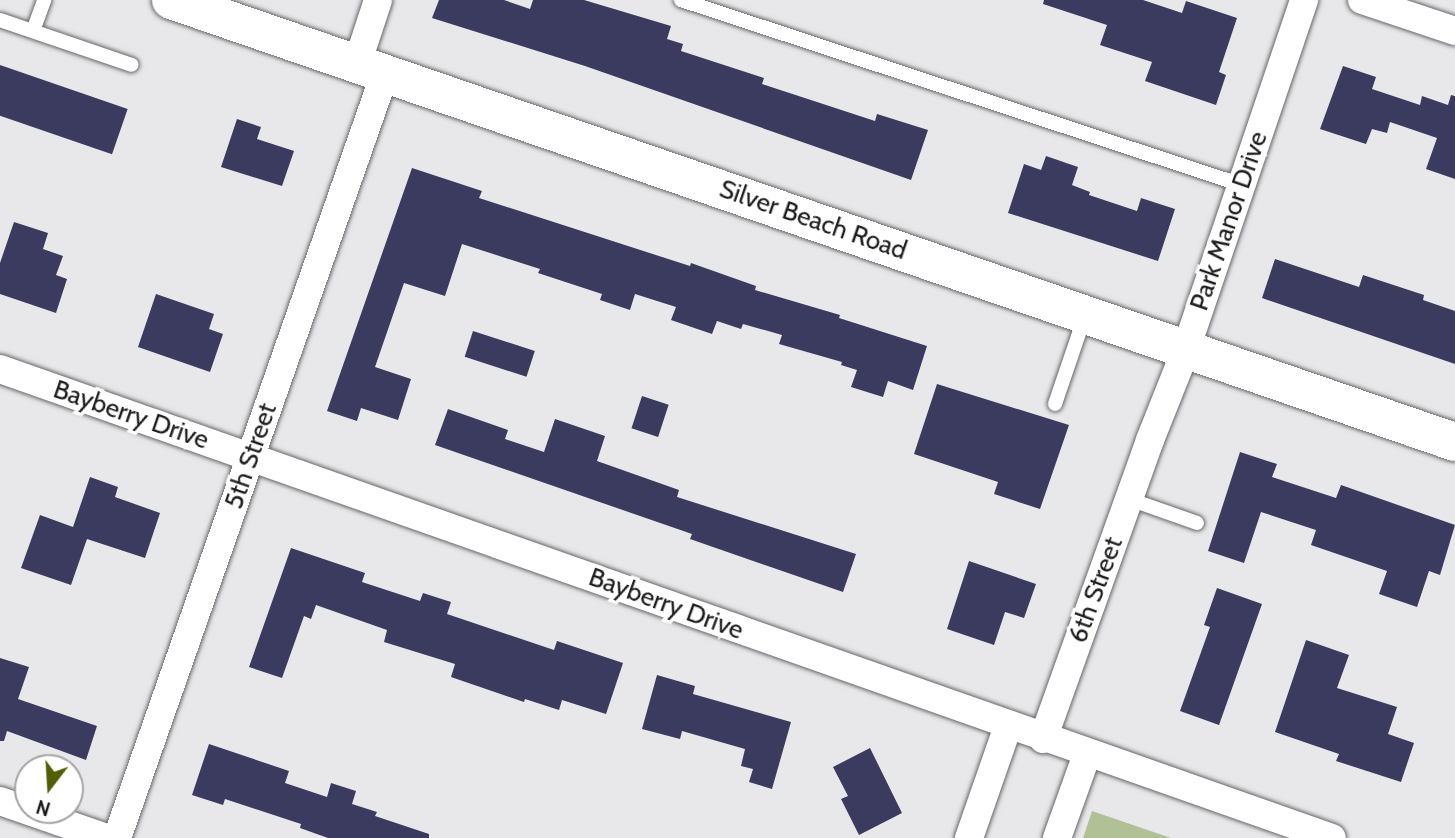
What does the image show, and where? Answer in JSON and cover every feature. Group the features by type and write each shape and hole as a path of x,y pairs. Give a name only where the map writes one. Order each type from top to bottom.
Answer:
{"street":[{"name":"Silver Beach Road","path":"171,0 1086,313 1185,352 1455,442"},
{"name":"5th Street","path":"117,838 251,457 371,69 378,0"},
{"name":"Park Manor Drive","path":"1150,440 1185,352 1304,0"},
{"path":"1362,0 1455,31"},
{"name":"Bayberry Drive","path":"0,369 1043,739 1332,838"},
{"name":"6th Street","path":"1043,739 1150,440"},
{"path":"969,838 1008,726"},
{"path":"1057,838 1087,754"},
{"path":"0,801 106,838"}],"lane":[{"path":"33,31 44,0"},
{"path":"681,0 1242,185"},
{"path":"0,20 132,65"},
{"path":"1055,404 1086,313"},
{"path":"1129,499 1197,523"}],"green space":[{"path":"1092,811 1171,838 1083,838"}],"building":[{"path":"439,0 504,0 530,9 533,0 584,0 671,26 667,39 683,44 681,51 764,78 762,84 875,121 877,114 928,130 911,180 585,66 432,18"},
{"path":"1044,0 1143,0 1182,13 1186,1 1237,18 1219,72 1226,75 1216,105 1145,81 1152,62 1100,45 1107,25 1043,4"},
{"path":"0,65 128,109 112,154 0,116"},
{"path":"1343,66 1376,77 1372,89 1420,105 1422,96 1448,105 1451,95 1455,96 1455,179 1426,169 1437,138 1390,122 1387,133 1372,129 1366,144 1320,129"},
{"path":"237,119 261,127 257,139 294,151 282,186 221,167"},
{"path":"1046,156 1078,167 1072,185 1090,192 1089,195 1137,211 1141,198 1175,209 1158,261 1008,213 1024,164 1041,170"},
{"path":"412,168 482,191 479,198 690,266 691,263 756,286 755,290 840,315 839,318 927,346 913,390 888,381 883,397 851,387 857,370 841,365 842,362 779,344 782,335 743,324 741,329 717,321 712,334 671,320 676,307 635,294 630,310 600,300 602,294 538,273 540,269 462,244 445,296 404,283 375,367 411,379 398,420 361,408 357,421 327,411"},
{"path":"14,222 48,233 43,249 63,256 56,275 67,279 56,313 0,294 0,263"},
{"path":"1275,259 1359,287 1363,275 1424,295 1423,300 1455,311 1455,364 1262,298"},
{"path":"156,294 214,314 209,329 223,334 210,372 138,347"},
{"path":"473,331 535,351 526,377 465,357"},
{"path":"937,384 1069,425 1040,509 994,494 998,482 914,454"},
{"path":"642,396 669,405 658,437 631,428"},
{"path":"448,409 508,430 505,439 544,452 555,419 605,436 597,461 679,490 677,497 856,554 843,592 690,539 692,534 435,445"},
{"path":"1240,452 1277,464 1272,477 1336,498 1341,485 1455,525 1440,575 1429,571 1417,607 1379,594 1387,571 1311,545 1316,530 1261,512 1244,563 1208,551"},
{"path":"90,477 118,487 115,497 160,513 145,558 87,539 71,585 21,568 40,515 73,527"},
{"path":"291,548 365,573 362,582 420,601 423,593 451,602 447,614 554,650 557,641 623,663 606,714 562,700 559,710 525,699 524,702 451,677 455,664 384,642 387,630 316,605 311,619 304,616 282,678 249,667"},
{"path":"969,561 1036,584 1024,618 1005,612 994,645 947,629"},
{"path":"1217,588 1262,604 1219,725 1180,711 1210,627 1204,625"},
{"path":"1306,640 1349,655 1337,688 1397,707 1388,734 1414,743 1401,782 1336,761 1339,754 1275,732"},
{"path":"0,658 29,667 18,699 97,726 86,760 84,754 70,754 7,731 4,741 0,741"},
{"path":"657,675 695,686 693,694 791,722 772,789 749,782 753,769 741,766 745,749 682,731 680,739 642,729"},
{"path":"209,744 289,771 285,783 327,797 331,783 356,791 352,804 377,812 375,816 429,834 429,838 328,838 300,828 301,824 225,799 223,805 192,795"},
{"path":"870,748 902,813 859,835 841,799 848,796 833,767"}]}
